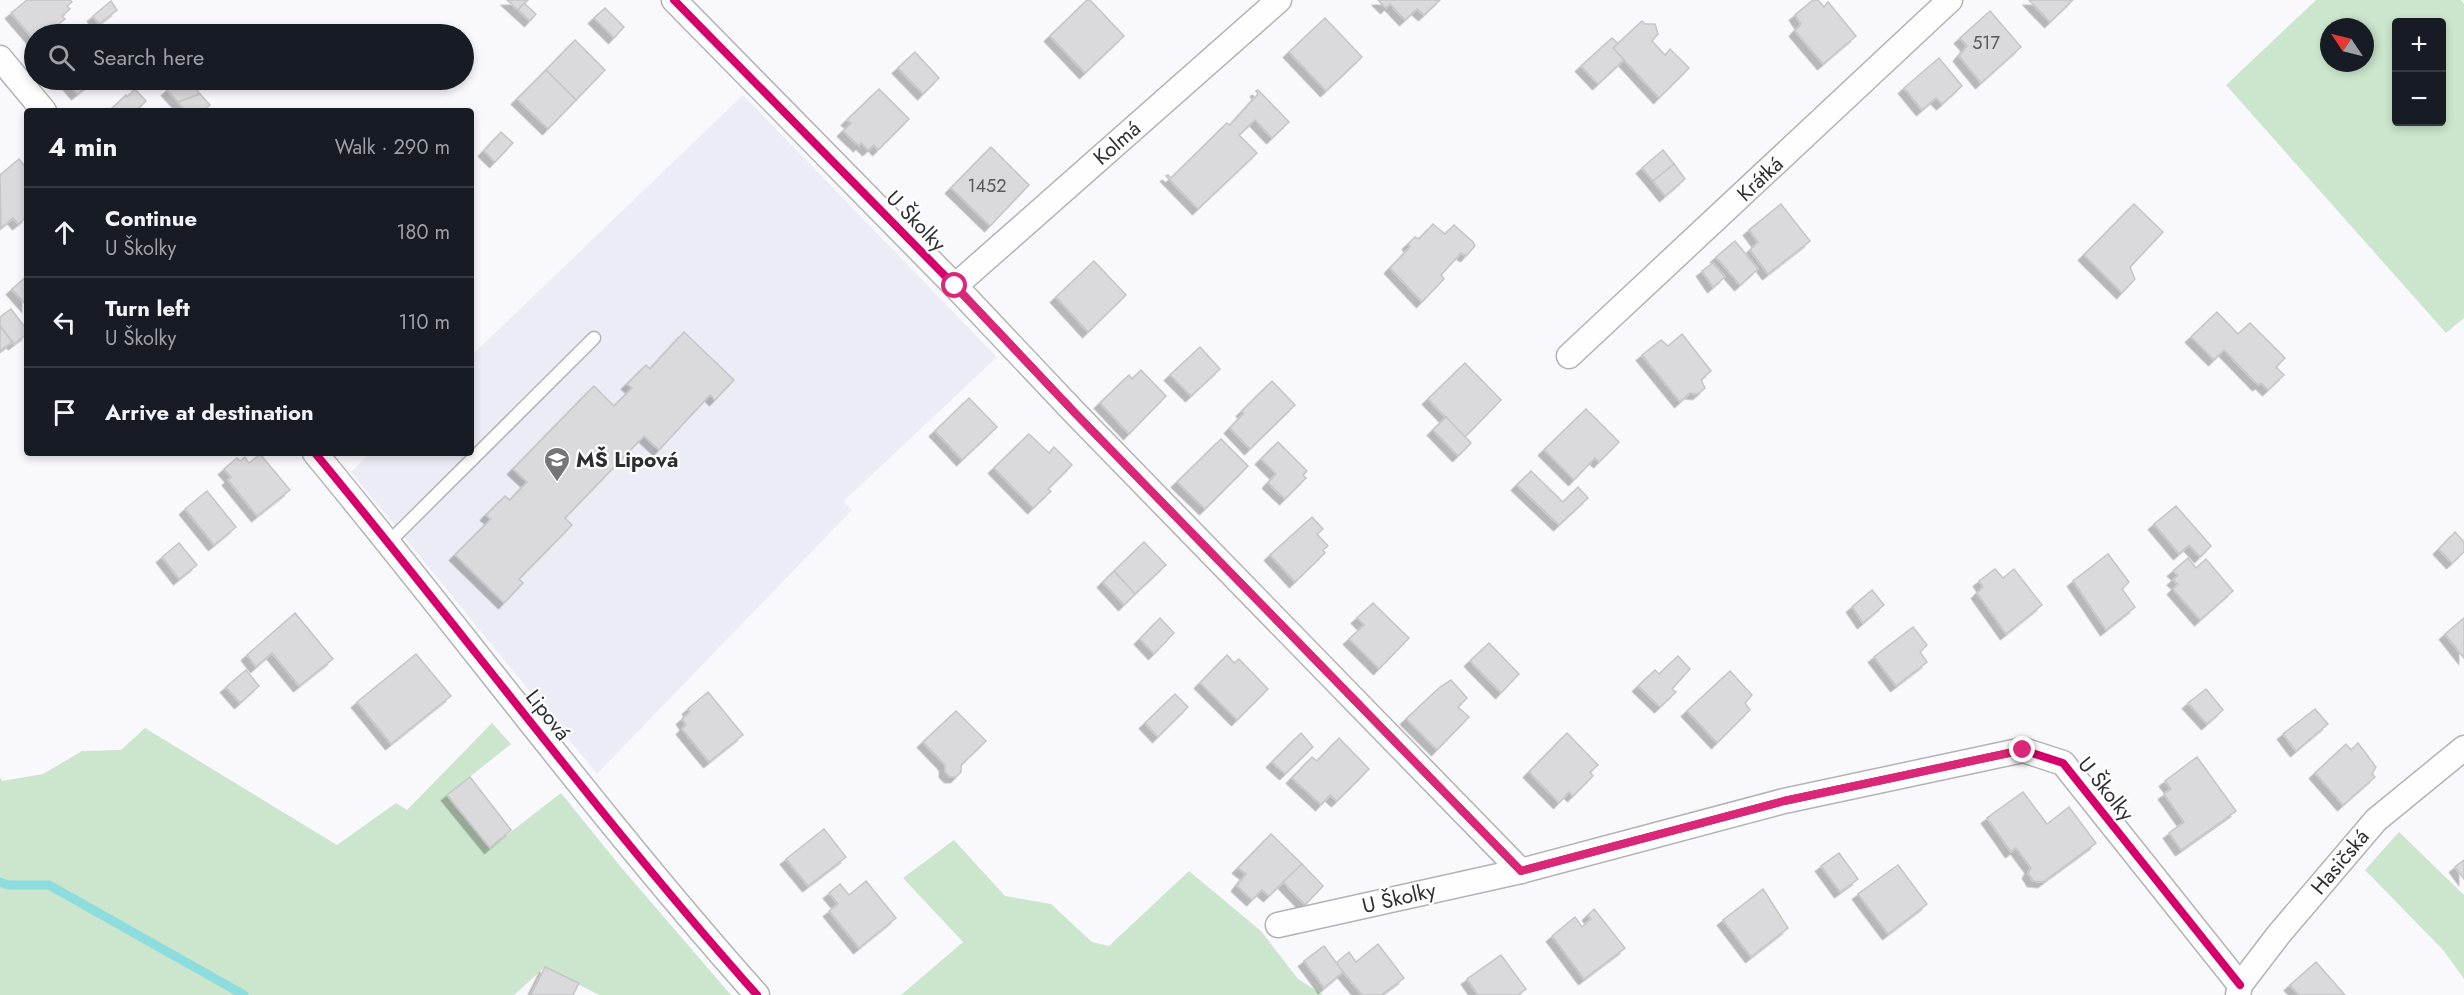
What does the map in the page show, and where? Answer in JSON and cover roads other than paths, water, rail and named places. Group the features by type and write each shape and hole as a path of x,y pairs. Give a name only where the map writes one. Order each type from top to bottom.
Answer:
{"street":[{"name":"U Školky","path":"674,0 955,286 1075,413 1521,871"},
{"name":"Kolmá","path":"955,286 1279,0"},
{"name":"Krátká","path":"1569,356 1950,0"},
{"path":"0,58 24,87"},
{"path":"27,90 42,108"},
{"name":"Lipová","path":"317,456 389,542 616,830 686,915 757,995"},
{"name":"Hasičská","path":"2239,990 2279,934 2376,820 2464,748"},
{"name":"U Školky","path":"1278,925 1521,871 1784,801 2023,750 2063,763 2239,990"}],"lane":[{"path":"389,542 594,338"}],"waterway":[{"path":"0,882 8,885 49,885 244,995"}],"place":[{"name":"MŠ Lipová","path":"557,483"}]}
